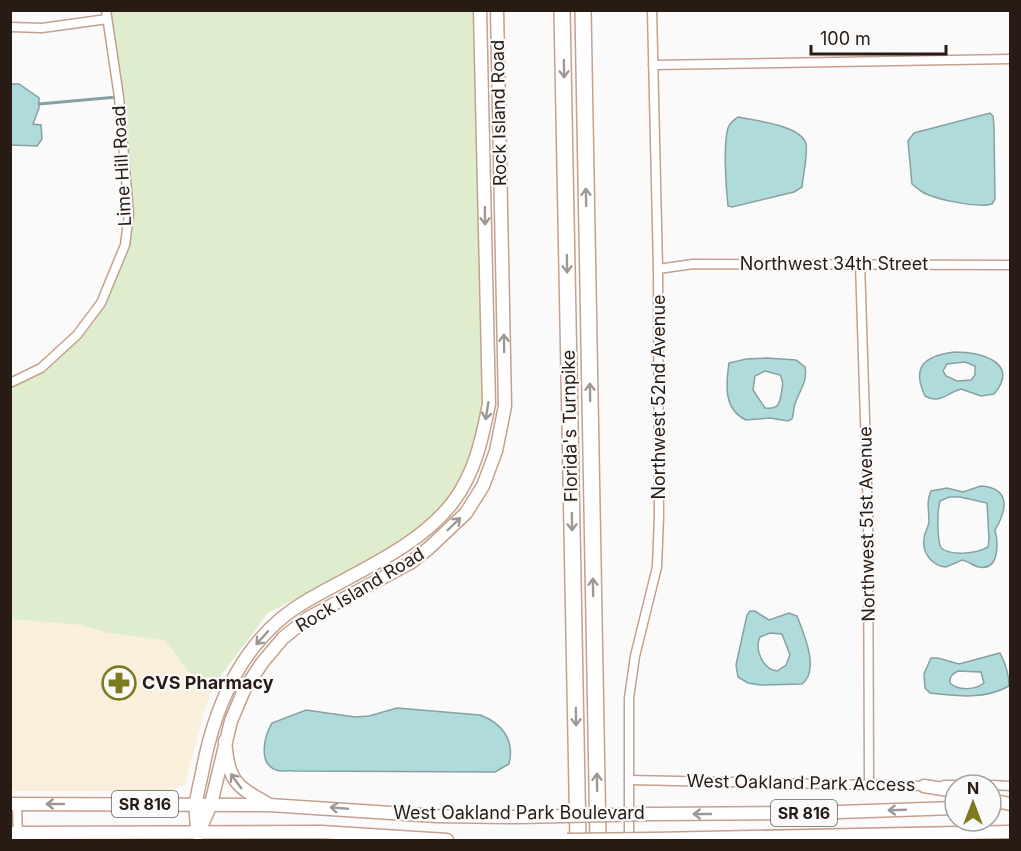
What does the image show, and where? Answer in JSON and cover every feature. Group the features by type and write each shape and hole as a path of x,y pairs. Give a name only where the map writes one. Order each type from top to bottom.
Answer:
{"highway":[{"name":"Florida's Turnpike","path":"562,10 578,840"},
{"name":"Florida's Turnpike","path":"583,10 598,840"}],"main road":[{"name":"Rock Island Road","path":"198,834 196,804 215,718 231,680 250,652 272,627 297,607 384,559 411,541 434,521 453,502 468,478 480,447 489,404 480,10"},
{"name":"Rock Island Road","path":"198,834 211,804 231,721 244,690 262,663 283,638 308,618 410,563 429,548 465,513 483,486 493,460 505,406 497,10"},
{"path":"225,741 229,770 233,779 240,788 269,805"},
{"path":"924,786 943,790"},
{"name":"West Oakland Park Boulevard","path":"14,804 269,805 437,816 518,817 810,813 943,808"},
{"name":"West Oakland Park Boulevard","path":"15,836 321,832 447,840"},
{"name":"West Oakland Park Boulevard","path":"567,840 1011,832"}],"street":[{"name":"Northwest 52nd Avenue","path":"629,840 629,698 635,656 657,567 659,516 658,269 652,10"},
{"path":"10,27 42,28 106,15"},
{"name":"Lime Hill Road","path":"10,383 41,368 77,335 101,303 125,245 129,214 118,97 106,15"},
{"path":"654,65 1011,59"},
{"name":"Northwest 51st Avenue","path":"860,263 868,513 869,784"},
{"name":"Northwest 34th Street","path":"658,269 693,264 1011,265"},
{"name":"West Oakland Park Access","path":"629,780 943,786"},
{"path":"14,804 15,836"}],"shaded area":[{"path":"10,619 80,625 108,633 165,640 201,686 210,686 216,682 204,711 185,785 166,791 11,791"}],"green space":[{"path":"106,11 475,11 485,402 469,473 431,519 371,560 268,613 216,682 208,686 195,681 165,640 108,633 80,625 11,619 11,383 41,368 101,303 125,245 128,215"}],"water":[{"path":"11,84 19,84 39,98 39,108 33,124 41,125 42,139 37,146 11,145"},
{"path":"990,113 993,116 994,126 995,199 992,204 977,205 948,201 930,196 912,184 908,141 914,133"},
{"path":"738,117 787,128 802,138 806,144 806,159 802,187 794,192 732,207 728,206 725,166 726,135 732,121"},
{"path":"964,352 994,361 1003,374 1001,383 994,394 981,396 961,389 940,399 925,396 921,386 920,370 928,360 944,354","holes":["965,362 975,366 975,375 971,380 957,381 946,376 943,371 947,364"]},
{"path":"746,359 796,360 805,367 804,382 794,406 792,419 788,421 770,418 746,420 733,409 727,387 729,363","holes":["765,371 780,375 783,384 780,401 774,408 765,408 753,390 755,376"]},
{"path":"981,486 991,488 998,491 1004,501 1002,515 995,530 996,554 991,565 986,567 962,560 946,567 941,566 929,558 925,550 924,537 929,523 928,502 931,491 947,488 963,492","holes":["949,497 987,503 988,547 964,553 945,551 941,548 938,524 940,501"]},
{"path":"750,611 755,611 769,620 789,613 797,616 810,661 810,670 802,684 760,685 748,683 738,677 736,665 747,615","holes":["770,633 782,634 790,655 786,665 777,671 764,663 759,653 758,642 760,637"]},
{"path":"1000,653 1007,669 1009,686 990,693 970,696 930,693 925,688 924,674 931,658 959,664","holes":["958,671 981,672 984,683 976,687 967,689 953,686 950,683 951,676"]},
{"path":"397,708 480,715 488,718 500,728 508,740 509,764 495,772 283,771 276,770 266,761 265,741 272,723 306,710 355,717 369,716"}],"waterway":[{"path":"39,104 117,97"}],"place":[{"name":"CVS Pharmacy","path":"119,683"}]}
